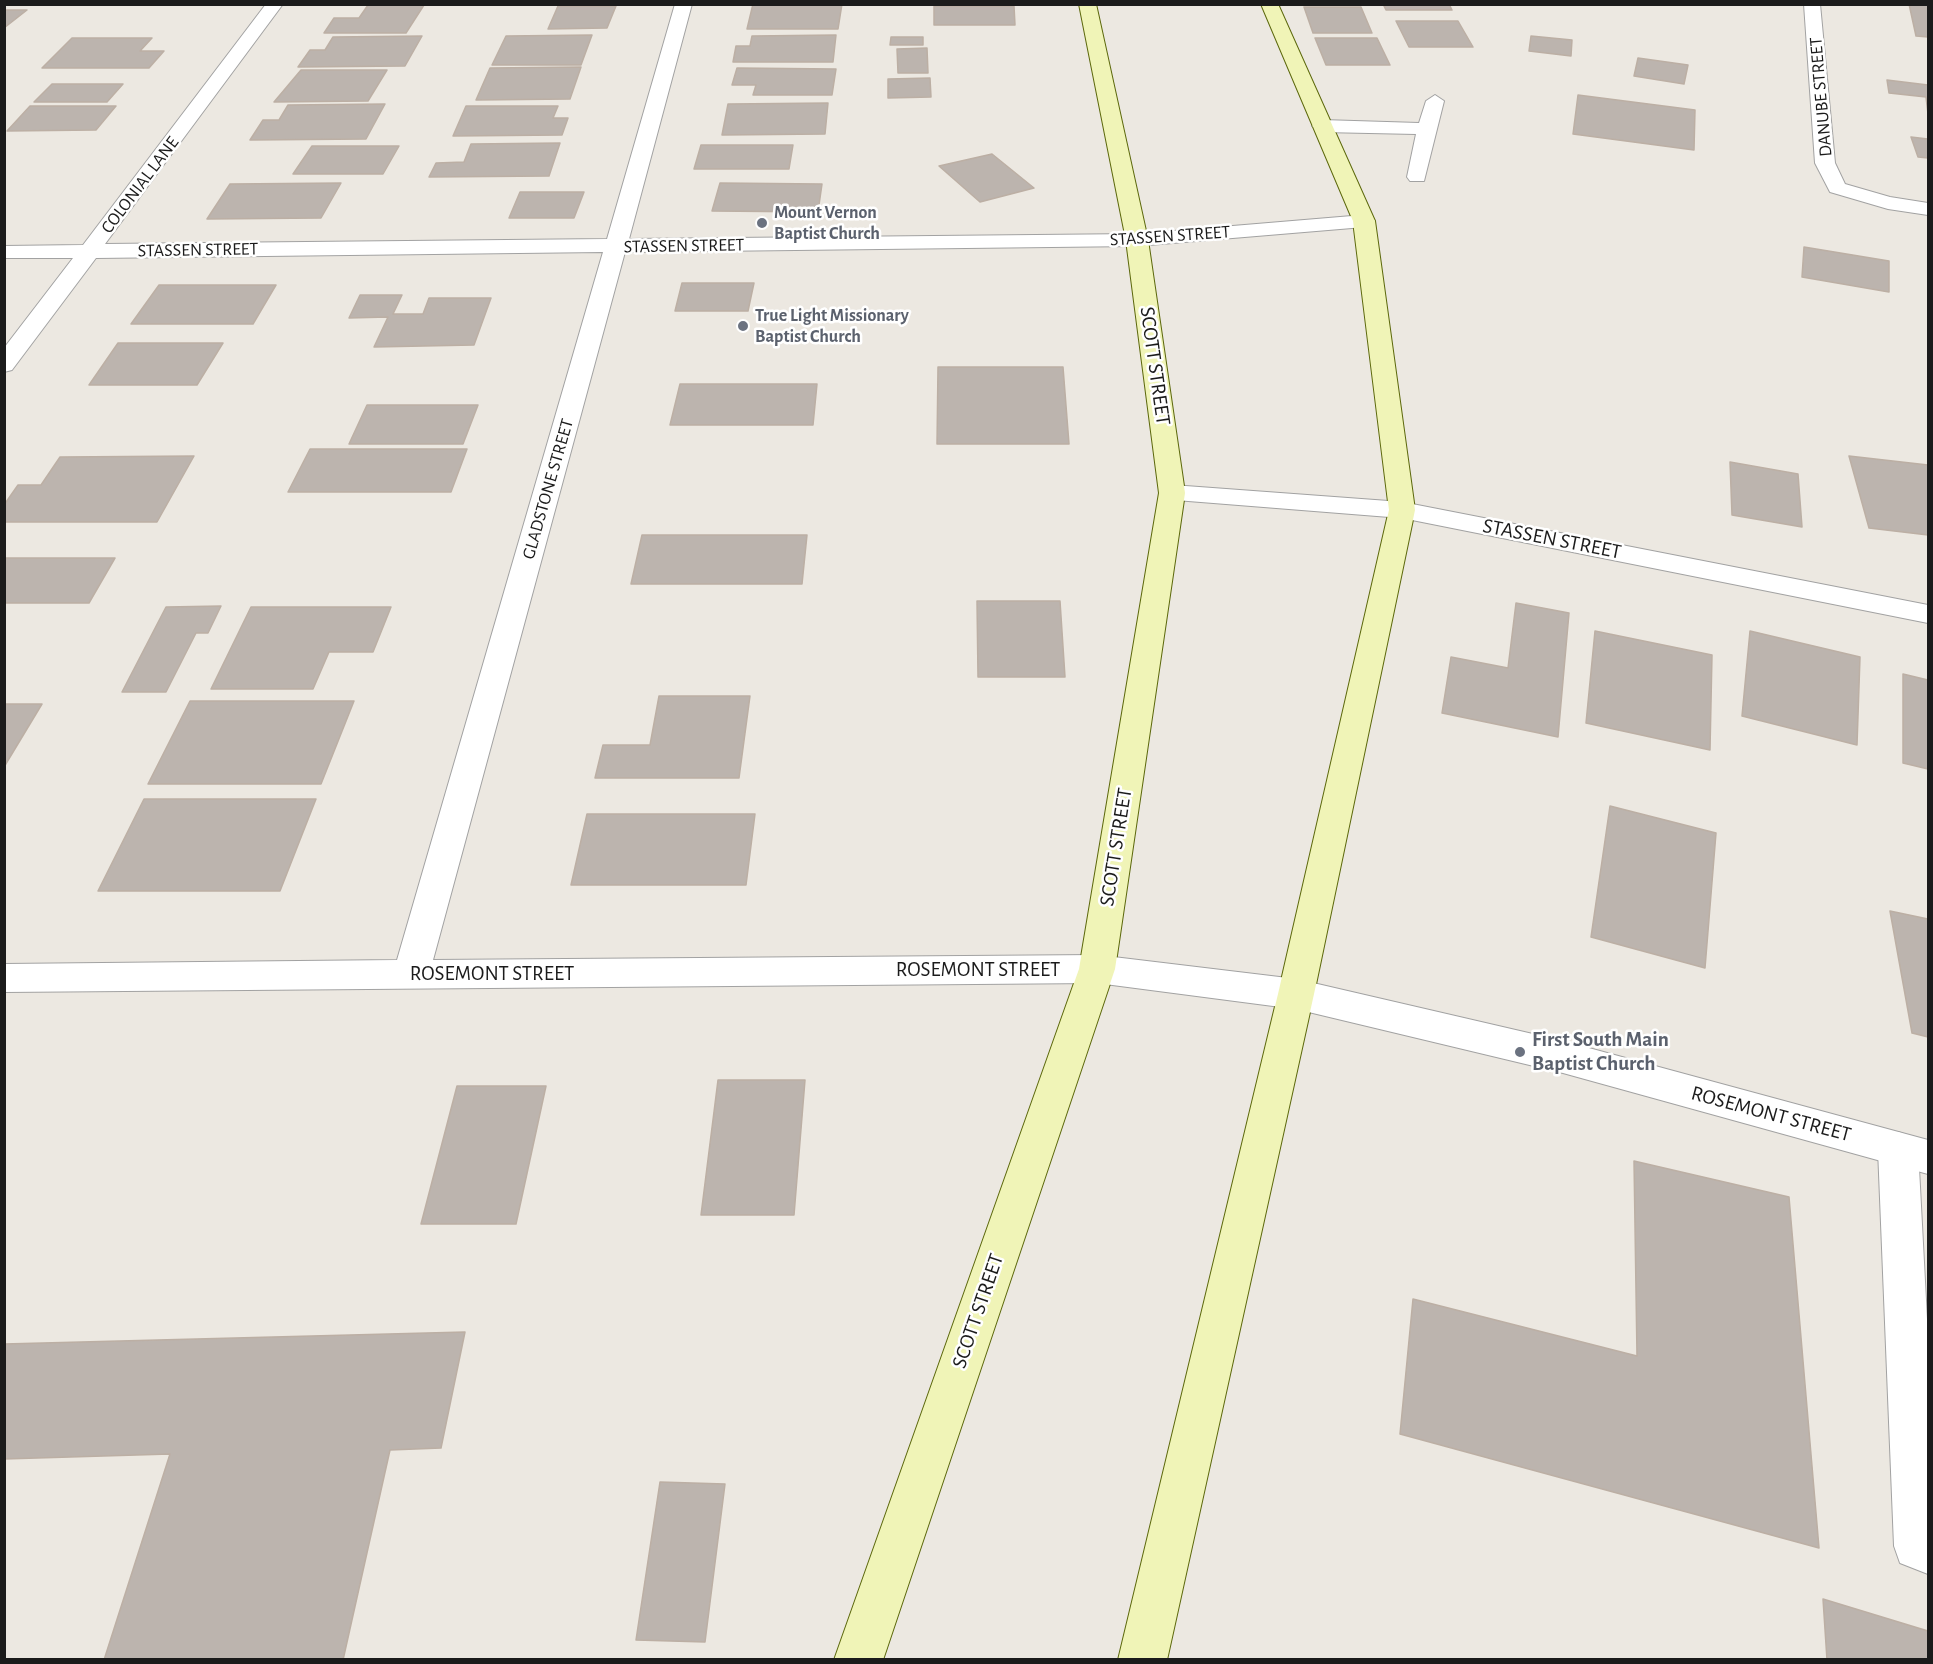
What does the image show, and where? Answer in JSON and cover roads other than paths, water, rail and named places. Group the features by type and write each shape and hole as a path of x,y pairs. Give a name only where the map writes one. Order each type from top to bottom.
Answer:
{"main road":[{"name":"SCOTT STREET","path":"858,1659 1097,969 1172,493 1137,240 1087,4"},
{"path":"1142,1659 1296,994 1402,510 1364,221 1269,4"}],"street":[{"name":"COLONIAL LANE","path":"4,365 275,4"},
{"name":"GLADSTONE STREET","path":"411,974 684,4"},
{"name":"DANUBE STREET","path":"1812,4 1825,163 1837,188 1888,203 1929,209"},
{"path":"1417,177 1435,101"},
{"path":"1322,126 1427,129"},
{"name":"STASSEN STREET","path":"4,252 1137,240 1364,221"},
{"name":"STASSEN STREET","path":"1172,493 1402,510 1929,614"},
{"name":"ROSEMONT STREET","path":"4,978 1097,969 1296,994 1563,1057 1913,1153"},
{"path":"1913,1153 1917,1546 1929,1550"}],"place":[{"name":"Mount Vernon Baptist Church","path":"762,223"},
{"name":"True Light Missionary Baptist Church","path":"743,326"},
{"name":"First South Main Baptist Church","path":"1520,1052"}]}
